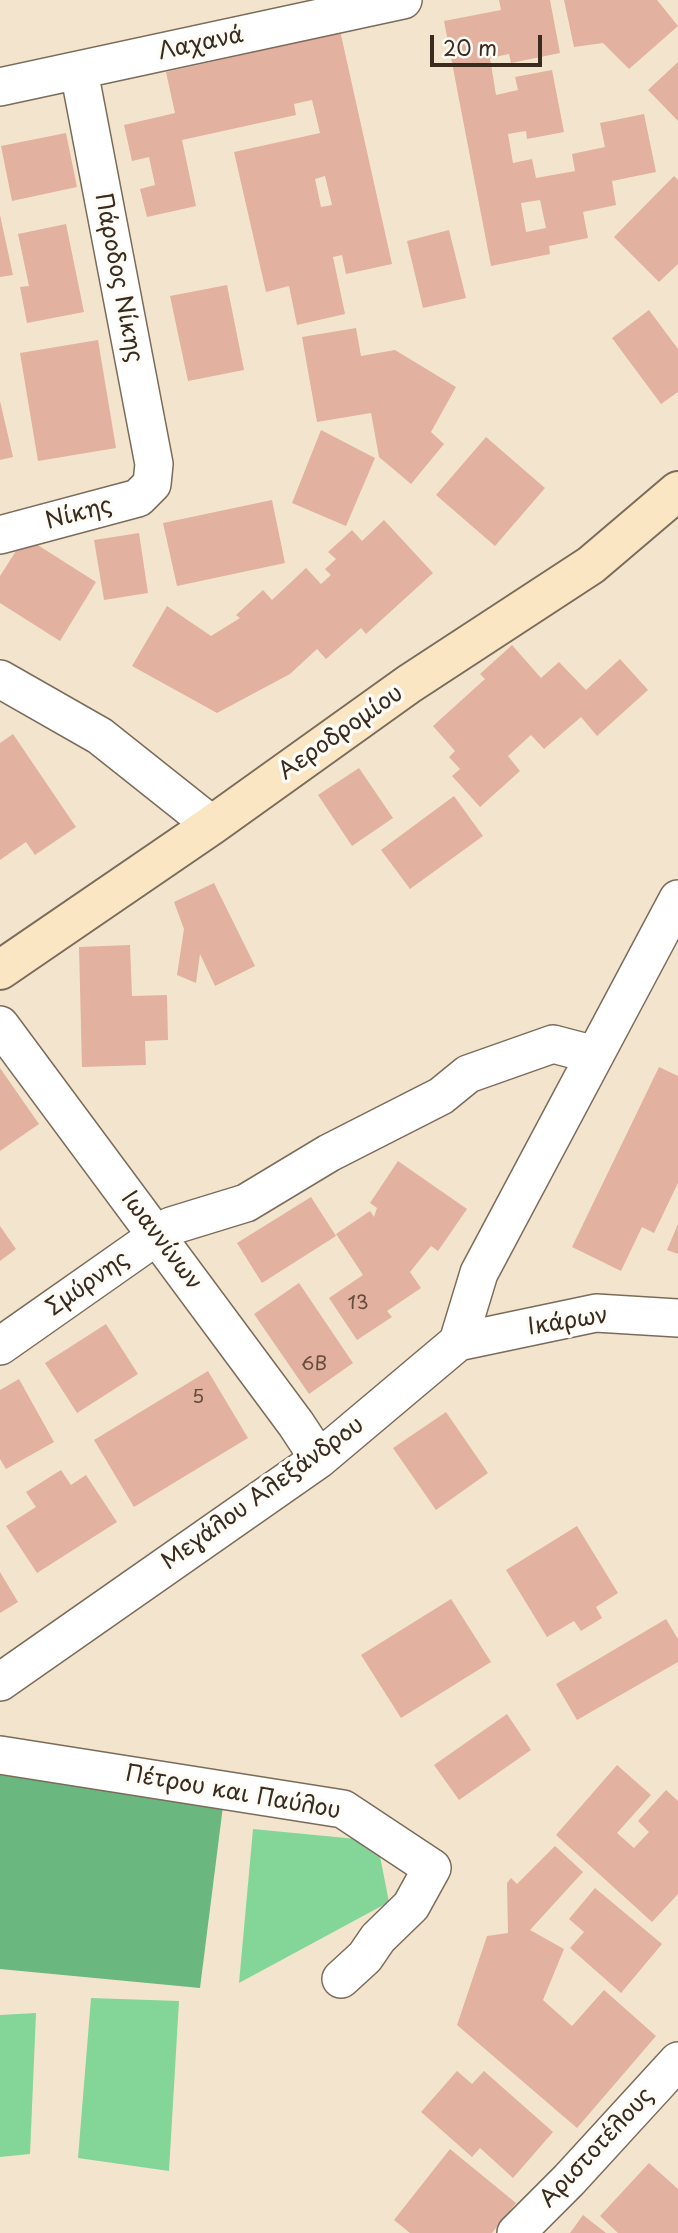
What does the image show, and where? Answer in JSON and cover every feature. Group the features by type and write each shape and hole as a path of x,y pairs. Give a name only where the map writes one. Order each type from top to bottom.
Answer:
{"street":[{"name":"Λαχανά","path":"0,87 403,0"},
{"name":"Πάροδος Νίκης","path":"79,71 154,464 152,484"},
{"name":"Νίκης","path":"0,535 138,498 152,484"},
{"name":"Αεροδρομίου","path":"0,970 212,825 409,684 591,565 678,491"},
{"path":"0,678 100,736 212,825"},
{"path":"458,1342 479,1273 678,899"},
{"name":"Ιωαννίνων","path":"0,1025 296,1423 319,1459"},
{"name":"Σμύρνης","path":"0,1346 171,1226 246,1203 329,1153 441,1096 468,1074 553,1044 595,1055"},
{"name":"Ικάρων","path":"458,1342 596,1313 678,1318"},
{"name":"Μεγάλου Αλεξάνδρου","path":"0,1682 319,1459 458,1342"},
{"name":"Πέτρου και Παύλου","path":"0,1755 343,1809 432,1868 411,1906 341,1979"},
{"name":"Αριστοτέλους","path":"516,2233 678,2062"}],"green space":[{"path":"0,1771 223,1806 200,1988 0,1969"},
{"path":"253,1829 377,1841 389,1902 239,1983"},
{"path":"91,1998 179,2001 169,2171 78,2158"},
{"path":"36,2013 30,2154 0,2157 0,2015"}],"building":[{"path":"499,0 550,0 560,53 511,63 509,54 490,58 496,95 518,90 515,77 552,70 564,132 527,139 526,131 508,134 513,163 532,159 536,178 575,171 572,154 605,147 600,123 644,114 656,172 612,181 616,205 583,212 588,238 549,246 550,254 491,266 444,21 501,10","holes":["540,200 546,228 526,232 521,203"]},
{"path":"564,0 657,0 678,26 629,69 603,43 574,47"},
{"path":"339,26 392,264 346,274 342,255 333,257 345,314 297,325 289,286 266,292 234,152 320,133 312,100 294,104 296,115 182,140 196,206 147,217 140,189 155,185 149,157 132,161 124,125 175,113 166,72 300,42 298,35","holes":["325,176 332,205 321,207 315,179"]},
{"path":"678,62 678,121 648,90"},
{"path":"66,133 77,187 12,201 1,146"},
{"path":"674,176 678,180 678,264 659,282 614,237"},
{"path":"0,215 13,275 0,277"},
{"path":"66,224 84,312 27,323 20,287 29,286 18,234"},
{"path":"449,230 466,298 423,308 407,241"},
{"path":"227,285 244,370 188,381 170,296"},
{"path":"649,310 678,349 678,392 661,404 612,338"},
{"path":"356,328 361,356 395,350 456,387 431,432 444,444 411,484 379,457 371,413 317,422 302,337"},
{"path":"98,340 116,448 38,461 20,353"},
{"path":"0,401 13,457 0,460"},
{"path":"321,430 375,458 346,526 292,503"},
{"path":"486,437 545,488 495,546 436,495"},
{"path":"272,500 285,563 177,586 163,523"},
{"path":"384,520 433,573 366,634 361,628 326,659 317,649 290,674 217,713 132,666 167,606 211,636 240,618 236,615 263,590 272,600 306,568 321,584 331,575 325,569 336,559 328,552 352,530 362,541"},
{"path":"139,533 148,593 104,600 94,540"},
{"path":"25,537 96,582 60,641 0,603 0,576"},
{"path":"512,645 541,678 559,662 586,690 620,659 648,690 597,736 581,717 544,749 531,735 508,756 520,771 480,807 452,776 460,769 449,757 455,751 433,726 485,679 480,674"},
{"path":"13,734 76,827 35,855 26,842 0,860 0,743"},
{"path":"359,768 393,818 352,846 318,795"},
{"path":"454,796 483,836 410,889 381,850"},
{"path":"214,883 255,966 215,986 200,954 196,983 177,975 184,929 174,902"},
{"path":"130,945 132,996 167,995 168,1040 145,1041 146,1065 82,1067 79,947"},
{"path":"659,1067 678,1076 678,1183 654,1233 642,1227 621,1271 572,1247"},
{"path":"0,1068 39,1124 0,1151"},
{"path":"398,1161 467,1209 438,1251 431,1246 410,1272 421,1288 387,1311 392,1317 357,1340 329,1298 363,1275 336,1234 370,1211 374,1217 377,1208 370,1203"},
{"path":"311,1197 336,1236 262,1283 237,1243"},
{"path":"678,1224 678,1254 667,1250"},
{"path":"0,1226 16,1249 0,1261"},
{"path":"299,1283 353,1363 309,1394 254,1314"},
{"path":"106,1324 138,1374 77,1413 45,1363"},
{"path":"208,1371 248,1438 134,1507 94,1440"},
{"path":"19,1379 54,1442 6,1469 0,1459 0,1390"},
{"path":"446,1412 488,1473 436,1510 393,1448"},
{"path":"61,1470 71,1485 86,1475 117,1522 37,1573 6,1526 36,1507 26,1492"},
{"path":"577,1526 618,1593 596,1607 602,1618 581,1631 574,1621 547,1637 506,1570"},
{"path":"0,1572 18,1602 0,1613"},
{"path":"451,1599 491,1662 401,1718 361,1655"},
{"path":"666,1619 678,1639 678,1662 577,1720 556,1684"},
{"path":"507,1714 531,1750 459,1800 434,1765"},
{"path":"617,1765 651,1795 617,1833 634,1848 649,1832 638,1821 666,1790 678,1801 678,1894 652,1922 556,1835"},
{"path":"555,1846 583,1872 530,1930 564,1949 543,2000 572,2026 604,1990 656,2036 577,2128 457,2025 487,1936 508,1933 507,1883 511,1878 517,1884"},
{"path":"595,1888 662,1944 621,1993 570,1948 584,1932 569,1919"},
{"path":"457,2071 472,2084 484,2071 553,2132 513,2178 480,2148 472,2157 421,2112"},
{"path":"450,2149 516,2203 492,2233 410,2233 394,2220"},
{"path":"649,2163 678,2189 678,2233 618,2233 600,2216"},
{"path":"583,2215 606,2233 570,2233"}]}
